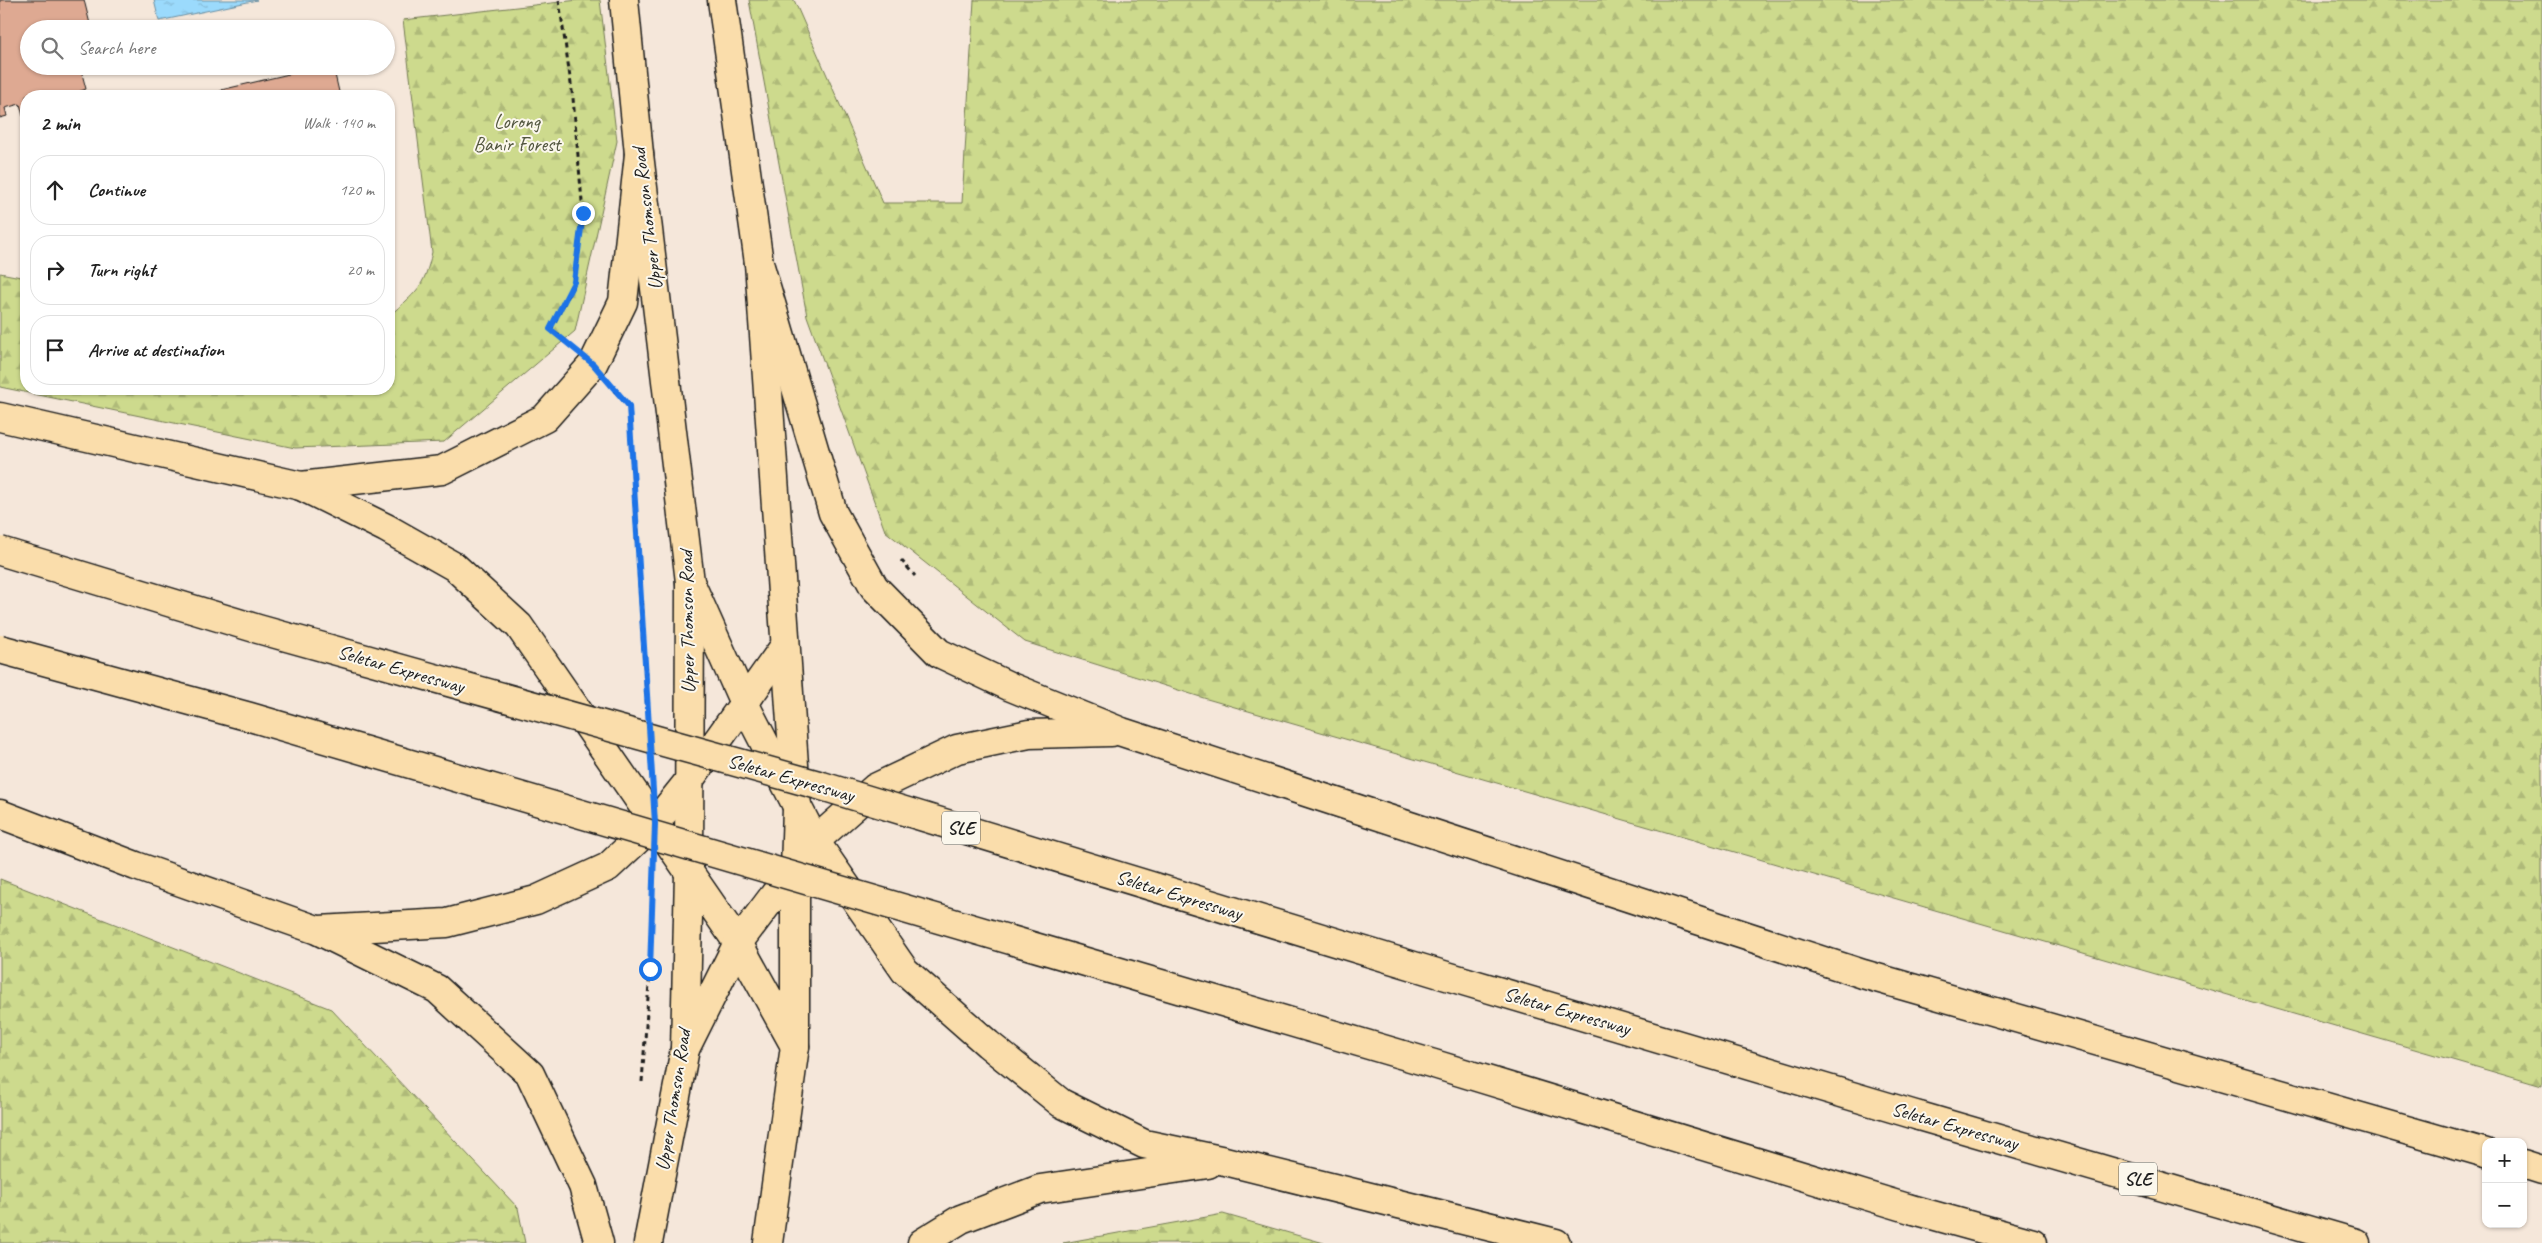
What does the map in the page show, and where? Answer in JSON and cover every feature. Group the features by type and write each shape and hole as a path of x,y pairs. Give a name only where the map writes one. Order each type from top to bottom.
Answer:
{"main road":[{"name":"Upper Thomson Road","path":"624,0 639,154 690,582 689,872 685,1049 648,1243"},
{"path":"722,0 759,263 784,647 797,808 795,1046 768,1243"},
{"path":"301,486 442,470 545,418 593,364 623,302 639,154"},
{"path":"759,263 833,513 874,587 939,654 1011,687 1122,732 1863,974 2482,1152"},
{"path":"0,417 301,486 386,528 455,567 519,626 738,943 795,1046"},
{"name":"Seletar Expressway","path":"0,551 258,629 822,786 1450,977 2356,1243"},
{"path":"690,582 744,703 815,841 905,971 988,1044 1061,1103 1144,1144 1225,1161 1556,1243"},
{"path":"317,930 447,923 536,900 608,867 655,823 688,782 784,647"},
{"path":"0,649 259,720 1425,1061 1914,1210 2034,1243"},
{"path":"685,1049 738,943 815,841 875,788 957,749 1029,734 1122,732"},
{"path":"0,814 136,866 317,930 437,989 530,1074 583,1186 599,1243"},
{"path":"922,1243 960,1219 1040,1189 1225,1161"},
{"path":"2527,1165 2542,1170"}],"path":[{"path":"559,0 573,98 583,213 574,282 550,329 593,364 629,406 647,704"},
{"path":"896,555 920,583"},
{"path":"641,1087 650,959"}],"green space":[{"name":"Lorong Banir Forest","path":"578,0 600,0 617,141 575,331 444,442 295,448 39,395 395,395 395,311 418,289 426,274 432,252 403,20"},
{"path":"749,0 794,0 883,203 962,203 974,0 2542,0 2542,1086 1207,699 1025,642 885,531 807,316"},
{"name":"Lorong Banir Forest","path":"0,273 20,277 20,391 0,387"},
{"path":"0,879 331,1009 518,1208 525,1243 0,1243"},
{"path":"1223,1214 1324,1243 1063,1243"}],"water":[{"path":"154,0 257,0 164,20 159,20"}],"building":[{"path":"0,0 84,0 89,20 20,20 20,75 82,75 86,89 20,90 20,104 5,108 7,116 0,118"},
{"path":"285,75 335,75 339,90 221,90"}],"route":[{"path":"583,213 574,282 550,329 593,364 629,406 655,823 650,969"}]}
